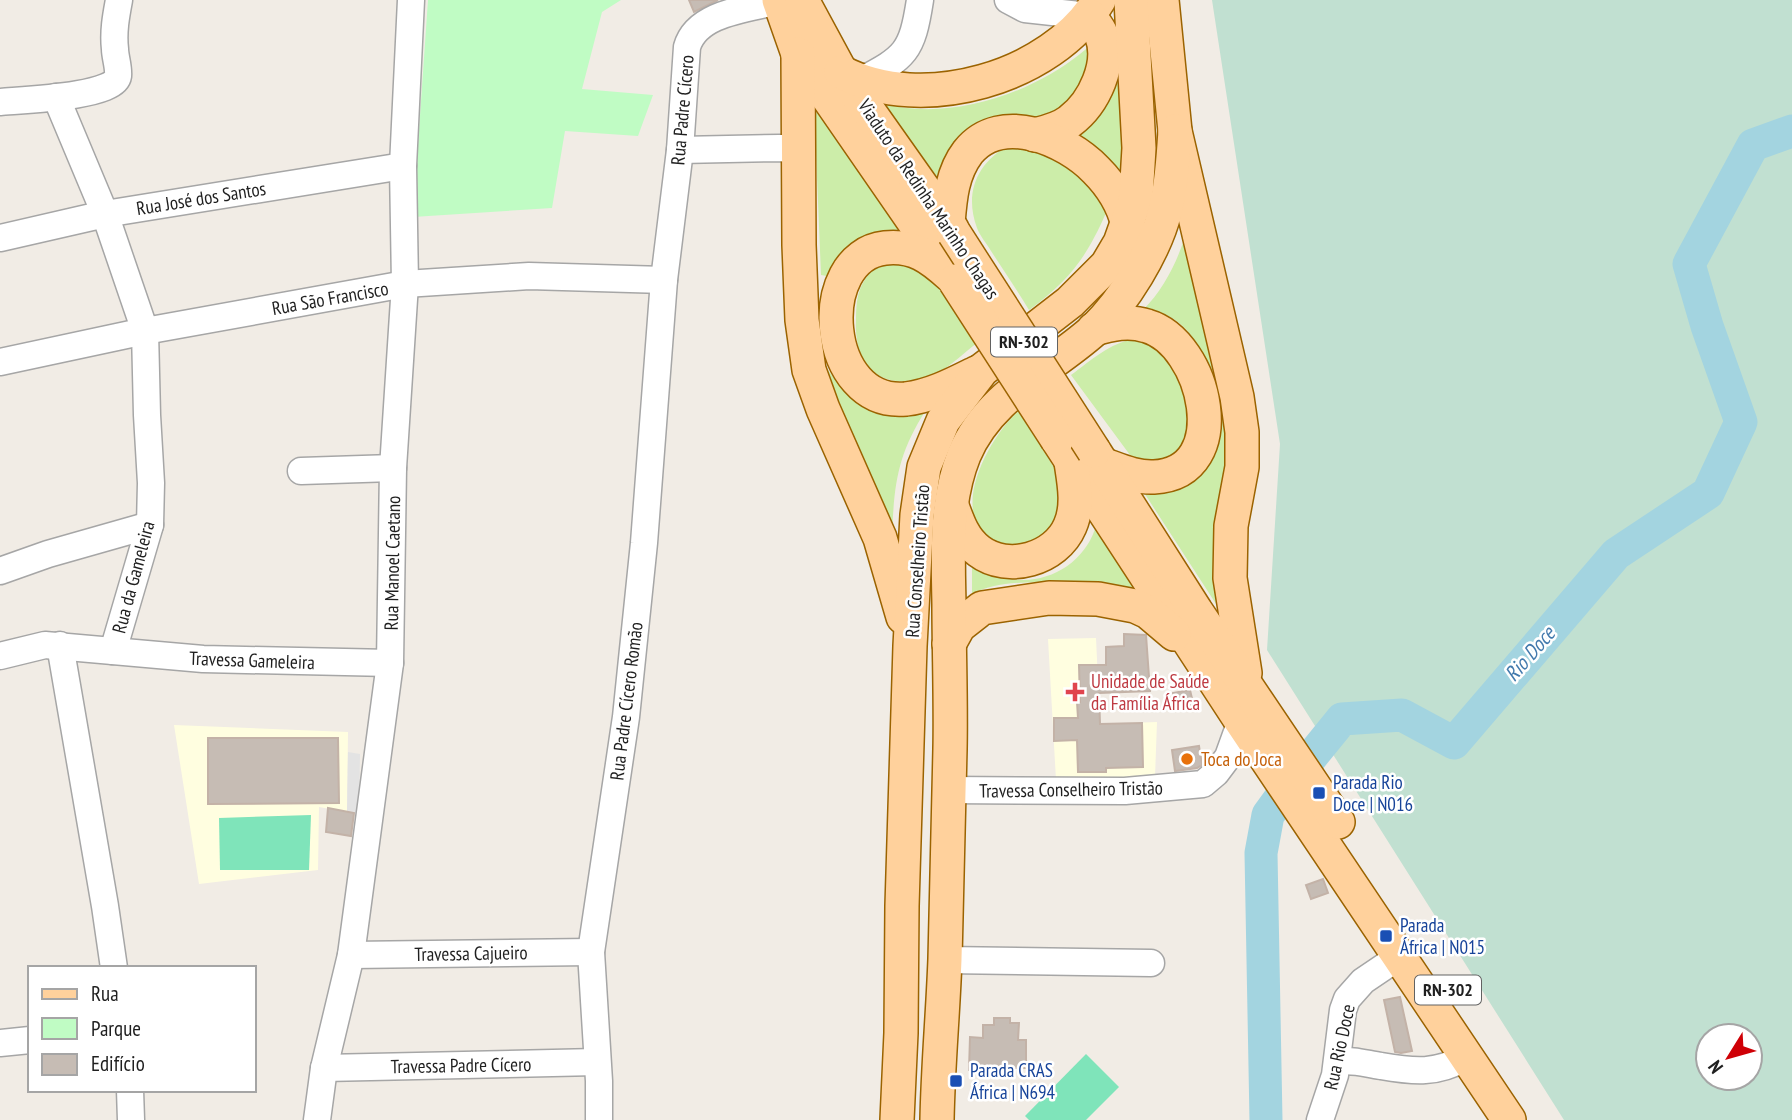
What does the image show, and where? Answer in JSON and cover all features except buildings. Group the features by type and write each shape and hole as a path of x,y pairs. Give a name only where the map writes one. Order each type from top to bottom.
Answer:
{"main road":[{"name":"RN-302","path":"779,0 801,58"},
{"name":"RN-302","path":"802,0 851,76"},
{"name":"Rua Conselheiro Tristão","path":"897,1120 911,646 917,515 924,467 943,421 982,370 1052,317 1090,283 1107,265 1128,225 1136,198 1139,148 1131,0"},
{"path":"1162,0 1175,131 1237,397 1242,432 1242,467 1231,526 1230,578 1246,710"},
{"path":"851,76 902,90 939,89 1002,75 1052,51 1094,8"},
{"path":"1035,135 1055,130 1069,122 1084,108 1099,81 1105,57 1094,8"},
{"path":"801,58 801,295 809,370 822,409 880,538 911,646"},
{"name":"Viaduto da Redinha Marinho Chagas","path":"801,58 953,278 1196,611 1246,710"},
{"name":"Viaduto da Redinha Marinho Chagas","path":"851,76 951,228 1162,600 1246,710"},
{"path":"951,228 953,184 957,170 970,150 984,138 1002,131 1035,135 1066,148 1096,170 1114,192 1128,225"},
{"name":"Rua Conselheiro Tristão","path":"937,1120 945,960 948,567 951,502 965,453 990,412 1009,394 1094,329 1119,300 1152,248 1165,212 1171,181 1175,131"},
{"path":"953,278 931,257 915,249 877,249 861,257 846,272 840,287 837,316 841,350 847,368 857,382 871,392 889,398 905,399 927,394 982,370"},
{"path":"951,502 958,524 969,542 991,559 1016,561 1042,555 1056,545 1071,524 1081,454 1141,477 1161,476 1181,470 1193,460 1202,444 1203,407 1192,368 1177,346 1160,331 1135,324 1114,323 1094,329"},
{"path":"949,643 959,626 982,608 1049,598 1098,599 1121,603 1149,612 1162,622 1246,710"},
{"name":"RN-302","path":"1246,710 1533,1120"},
{"name":"RN-302","path":"1351,862 1400,956 1509,1120"}],"street":[{"path":"0,102 96,91 116,82 114,47 119,0"},
{"name":"Rua Manoel Caetano","path":"317,1120 324,1068 351,955 390,663 393,468 405,284 403,166 411,0"},
{"name":"Rua Padre Cícero","path":"664,280 680,150 687,47 693,33 709,19 779,0"},
{"path":"851,76 897,60 907,50 915,31 920,0"},
{"path":"1008,0 1026,9 1094,8"},
{"name":"Rua da Gameleira","path":"56,97 105,214 145,331 151,483 150,526 113,651 60,645"},
{"path":"680,150 799,150"},
{"name":"Rua José dos Santos","path":"0,238 105,214 403,166"},
{"name":"Rua São Francisco","path":"0,362 145,331 405,284 465,278 529,276 664,280"},
{"name":"Rua Padre Cícero Romão","path":"599,1120 591,952 629,690 644,543 664,280"},
{"path":"301,471 393,468"},
{"path":"0,571 48,554 150,526"},
{"path":"0,656 44,645 60,645 114,966"},
{"name":"Travessa Gameleira","path":"113,651 203,659 390,663"},
{"name":"Travessa Conselheiro Tristão","path":"948,789 1125,791 1203,784 1228,757 1246,710"},
{"name":"Travessa Cajueiro","path":"351,955 591,952"},
{"name":"Rua Rio Doce","path":"1320,1120 1338,1062 1343,1010 1347,999 1363,981 1400,956"},
{"path":"945,960 1151,963"},
{"path":"0,1043 28,1040"},
{"path":"1338,1062 1358,1061 1390,1067 1433,1070 1444,1069 1467,1058"},
{"name":"Travessa Padre Cícero","path":"324,1068 597,1062"},
{"path":"130,1092 131,1120"}],"shaded area":[{"path":"1212,0 1792,0 1792,1120 1564,1120 1267,650 1280,444"},
{"name":"Unidade de Saúde da Família África","path":"1096,638 1100,724 1157,722 1155,777 1056,780 1048,639"},
{"path":"174,725 348,732 347,812 319,807 318,870 199,884"},
{"path":"348,752 360,754 359,813 347,812"}],"green space":[{"path":"428,0 621,0 602,12 582,89 653,95 638,136 565,131 552,208 413,217"},
{"path":"1121,11 1124,174 1085,141 1039,119 944,186 882,103 907,108 959,107 1012,93 1037,82 1080,54"},
{"path":"811,104 905,235 832,277 821,275 816,152"},
{"path":"1008,146 1028,146 1082,174 1094,186 1106,213 1084,256 1056,289 1029,310 980,234 973,215 973,191 981,170"},
{"path":"1186,234 1229,439 1218,607 1141,488 1198,472 1211,462 1220,439 1219,414 1213,384 1195,340 1174,319 1143,310 1169,275"},
{"path":"905,261 929,274 977,343 939,372 921,379 904,381 877,375 867,366 857,337 856,306 863,283 870,273 882,266"},
{"path":"1135,339 1148,342 1176,366 1191,416 1189,443 1162,460 1147,461 1130,455 1071,375 1109,348"},
{"path":"820,369 828,370 848,395 869,410 893,414 926,410 903,456 896,486 892,537"},
{"path":"1019,411 1055,469 1064,512 1039,543 1010,546 1001,544 984,533 975,518 973,500 976,479 984,459 1007,423"},
{"path":"1095,529 1138,591 1031,582 989,587 972,594 972,563 1002,577 1017,580 1045,577 1070,564 1089,542"},
{"path":"311,815 309,870 220,870 219,818"},
{"path":"1086,1054 1119,1087 1086,1120 1029,1120 1025,1116"}],"waterway":[{"name":"Rio Doce","path":"1266,1120 1261,853 1268,815 1342,719 1402,715 1454,743 1616,554 1708,493 1741,422 1707,326 1689,264 1753,145 1792,131"}],"place":[{"name":"Unidade de Saúde da Família África","path":"1075,692"},
{"name":"Toca do Joca","path":"1187,759"},
{"name":"Parada Rio Doce | N016","path":"1319,793"},
{"name":"Parada África | N015","path":"1386,936"},
{"name":"Parada CRAS África | N694","path":"956,1081"}]}
